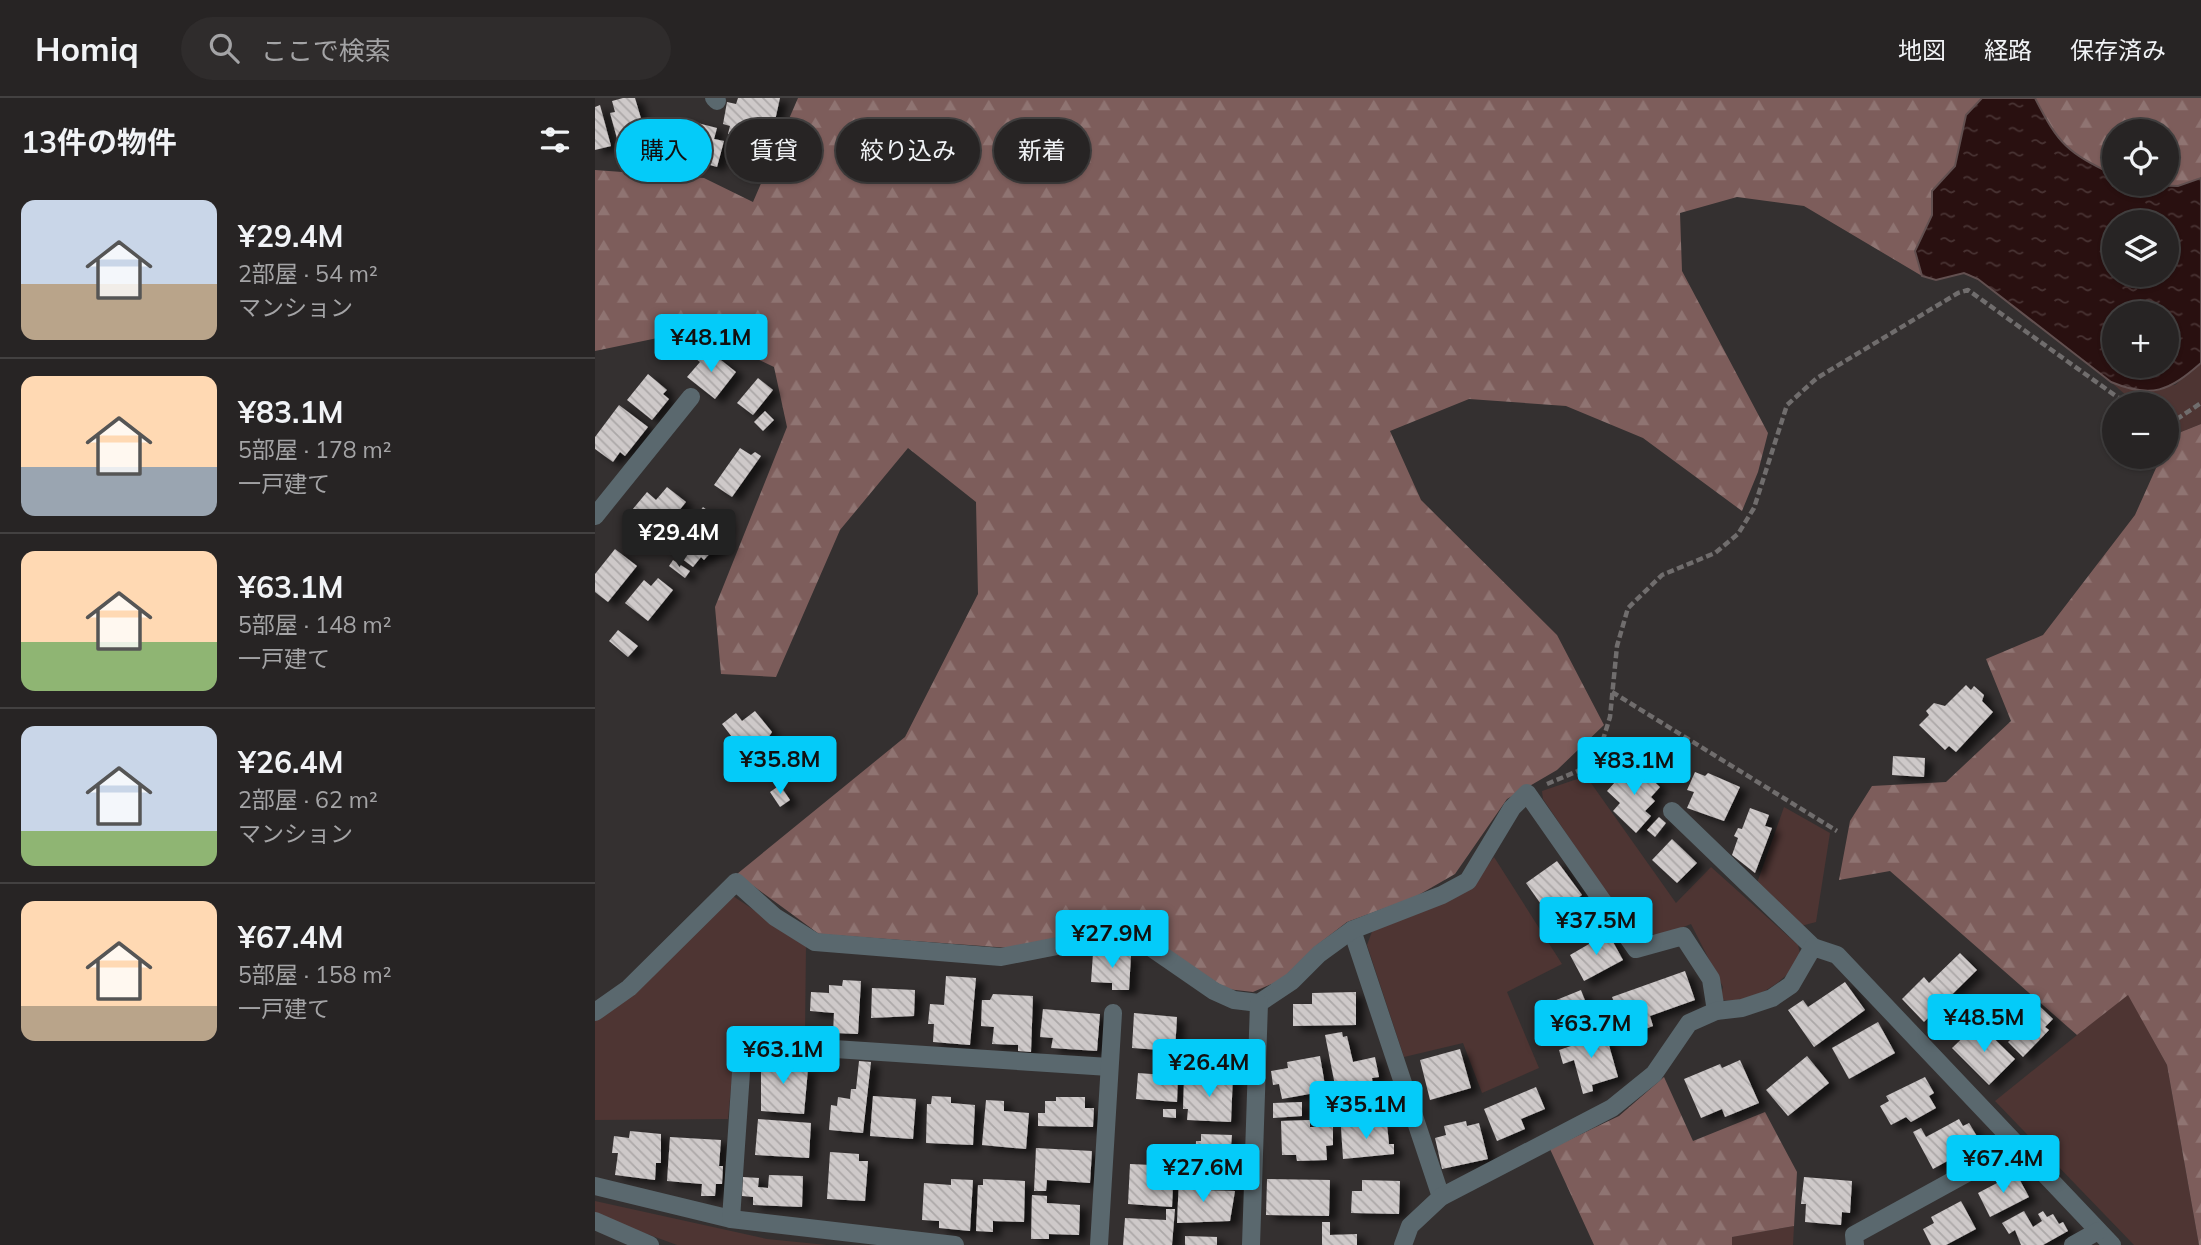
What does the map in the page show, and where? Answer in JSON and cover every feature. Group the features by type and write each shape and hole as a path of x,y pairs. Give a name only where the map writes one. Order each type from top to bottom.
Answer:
{"street":[{"path":"595,516 691,397"},
{"path":"595,1012 629,988 736,882 775,917 815,942 1001,957 1103,937 1125,939 1143,942 1214,991 1234,1000 1259,1003 1292,981 1319,954 1352,930 1442,895 1468,881 1512,808 1527,793 1636,949 1683,936 1711,979 1716,1011"},
{"path":"1672,811 1813,947 1837,955 2112,1245"},
{"path":"1352,930 1441,1197"},
{"path":"1403,1245 1410,1226 1441,1197 1612,1108 1654,1074 1689,1023 1716,1011 1742,1008 1772,998 1791,985 1813,947"},
{"path":"1251,1245 1259,1003"},
{"path":"1099,1245 1113,1013"},
{"path":"731,1219 743,1043 1109,1067"},
{"path":"1855,1245 1854,1235 2016,1146"},
{"path":"595,1186 731,1219 955,1245"},
{"path":"595,1222 650,1245"},
{"path":"2073,1245 2098,1231"}],"path":[{"path":"1527,793 1577,771 1592,760 1601,746 1610,717 1617,646 1629,608 1662,575 1715,553 1738,534 1754,508 1787,405 1817,378 1958,293 1968,290 2111,392"},
{"path":"2179,418 2201,403"},
{"path":"1612,692 1837,831"}],"shaded area":[{"path":"2201,363 2201,424 2179,433 2179,392 2122,392 2111,382 2126,388 2175,385"},
{"path":"1586,776 1676,903 1711,867 1798,945 1801,958 1786,976 1756,995 1744,999 1720,1000 1723,987 1691,924 1661,936 1631,929 1543,799 1542,791"},
{"path":"1784,807 1830,833 1816,922 1801,926 1757,883"},
{"path":"1494,857 1562,964 1507,992 1539,1068 1482,1093 1463,1043 1404,1057 1367,945 1373,929 1474,883"},
{"path":"733,896 806,945 805,1036 736,1033 728,1119 595,1120 595,1019"},
{"path":"2128,994 2167,1065 2199,1245 2134,1245 1995,1101"},
{"path":"595,1201 767,1239 827,1245 677,1245 595,1215"},
{"path":"1794,1226 1793,1245 1732,1245 1731,1237"}],"green space":[{"path":"798,98 1982,98 1966,115 1955,166 1932,191 1932,215 1915,251 1922,276 1804,206 1737,197 1680,213 1682,271 1768,433 1758,472 1742,511 1643,438 1566,406 1469,399 1390,431 1421,500 1557,635 1604,725 1557,770 1507,799 1455,874 1415,897 1347,922 1317,945 1281,980 1253,992 1227,989 1136,931 1105,930 1010,948 819,934 737,874 905,737 978,594 976,502 908,448 840,530 776,677 721,674 715,607 787,427 774,367 696,330 595,351 595,170 616,172 616,182 712,182 753,202 762,182 822,182 822,119 789,119"},
{"path":"2034,98 2201,98 2201,178 2179,186 2179,119 2102,119 2102,169 2072,154 2054,136"},
{"path":"2201,424 2201,1245 2167,1065 2128,995 2077,1035 1890,871 1839,880 1850,821 1872,786 1946,782 2011,721 1986,659 2043,635 2135,515 2156,469 2179,469 2179,433"},
{"path":"1664,1077 1693,1141 1765,1112 1797,1172 1794,1226 1732,1237 1732,1245 1594,1245 1550,1149 1619,1116"}],"water":[{"path":"1982,98 2035,98 2051,127 2066,146 2102,169 2102,196 2179,196 2179,186 2201,178 2201,363 2169,386 2149,391 2125,387 2106,378 2179,378 2179,301 2102,301 2102,375 1978,279 1964,273 1936,280 1922,276 1915,251 1932,215 1932,191 1955,166 1966,115"}],"building":[{"path":"635,98 641,119 616,119 616,135 610,113 615,112 612,101"},
{"path":"738,98 780,98 775,119 726,119 726,125 723,124 727,102 736,104"},
{"path":"600,105 611,146 595,150 595,107"},
{"path":"712,127 717,128 714,139 724,141 717,167 712,166"},
{"path":"707,349 736,372 715,399 687,377 700,362 695,358"},
{"path":"648,374 667,390 663,394 669,399 652,420 627,400"},
{"path":"758,378 773,390 753,415 737,403"},
{"path":"619,405 648,427 625,456 620,452 613,462 595,449 595,437"},
{"path":"765,411 774,420 763,431 754,422"},
{"path":"740,448 751,455 755,452 761,456 732,497 714,485"},
{"path":"667,487 686,502 657,538 631,521 637,514 632,510 647,492 656,500"},
{"path":"703,507 727,525 718,536 724,540 713,554 711,552 704,560 701,557 693,567 670,550"},
{"path":"615,549 637,566 608,602 595,592 595,574"},
{"path":"673,560 690,571 685,578 669,566"},
{"path":"658,578 673,590 648,621 625,603 644,580 651,586"},
{"path":"618,630 638,646 628,657 609,641"},
{"path":"1966,685 1971,690 1974,686 1984,695 1982,701 1993,712 1956,752 1949,746 1945,750 1919,725 1929,715 1926,711 1934,703 1945,706"},
{"path":"755,711 772,732 768,738 777,750 755,767 722,724 736,713 742,721"},
{"path":"1893,756 1925,758 1924,777 1892,775"},
{"path":"1633,762 1660,787 1651,797 1655,801 1645,811 1651,816 1636,833 1613,811 1620,803 1607,791"},
{"path":"1695,772 1705,776 1708,773 1740,787 1724,821 1687,808 1694,792 1687,790"},
{"path":"780,785 790,800 780,807 770,792"},
{"path":"1750,808 1769,815 1765,826 1772,828 1755,873 1732,855 1738,838 1734,836 1738,828 1742,829"},
{"path":"1659,817 1666,823 1655,837 1647,830"},
{"path":"1672,839 1697,863 1677,883 1652,860"},
{"path":"1557,861 1582,895 1550,917 1526,883"},
{"path":"1608,933 1623,960 1584,981 1570,955"},
{"path":"1093,953 1131,955 1129,990 1112,990 1112,983 1091,982"},
{"path":"1960,953 1977,970 1924,1022 1902,999 1924,977 1929,983"},
{"path":"1685,971 1695,1000 1650,1016 1653,1026 1626,1036 1612,997"},
{"path":"946,976 976,978 970,1045 933,1042 934,1024 928,1024 930,1004 944,1005"},
{"path":"843,980 861,981 858,1034 833,1033 834,1013 810,1011 811,992 829,993 829,985 842,986"},
{"path":"1845,982 1865,1010 1814,1047 1788,1010 1803,1000 1808,1007"},
{"path":"872,988 915,990 914,1016 871,1018"},
{"path":"1581,990 1592,1019 1555,1034 1544,1005"},
{"path":"1356,992 1356,1025 1293,1026 1293,1004 1312,1004 1312,993"},
{"path":"993,994 1033,996 1031,1052 1018,1051 1018,1045 992,1044 994,1027 981,1026 982,1000 990,1000"},
{"path":"2034,1001 2053,1019 2045,1027 2049,1030 2023,1057 2008,1042 2013,1037 2006,1030"},
{"path":"1986,1004 2000,1018 1993,1025 1978,1011"},
{"path":"1043,1009 1100,1014 1097,1051 1051,1048 1053,1038 1040,1037"},
{"path":"1134,1013 1177,1017 1175,1051 1132,1048"},
{"path":"1878,1022 1895,1053 1849,1079 1832,1048"},
{"path":"1978,1023 2015,1059 1989,1085 1952,1048"},
{"path":"1605,1031 1618,1077 1592,1085 1593,1091 1583,1094 1574,1060 1563,1064 1559,1050 1571,1046 1569,1041"},
{"path":"1342,1032 1343,1037 1347,1036 1353,1062 1375,1057 1379,1077 1372,1078 1373,1086 1362,1088 1363,1095 1338,1100 1325,1035"},
{"path":"1460,1049 1471,1088 1430,1100 1420,1060"},
{"path":"767,1054 788,1056 787,1067 808,1069 804,1114 761,1111 761,1067 766,1067"},
{"path":"1320,1056 1326,1091 1282,1099 1279,1084 1273,1085 1271,1071 1288,1068 1287,1062"},
{"path":"1807,1056 1829,1083 1788,1116 1766,1090"},
{"path":"1740,1060 1759,1103 1725,1117 1722,1109 1701,1118 1684,1079 1720,1064 1722,1068"},
{"path":"859,1061 871,1062 863,1133 829,1130 831,1105 837,1106 838,1097 850,1099 851,1089 856,1089"},
{"path":"1138,1073 1178,1076 1177,1102 1136,1099"},
{"path":"1214,1073 1233,1074 1231,1122 1187,1120 1188,1109 1183,1109 1184,1080 1214,1081"},
{"path":"1925,1077 1934,1093 1929,1096 1936,1108 1911,1122 1906,1117 1891,1125 1880,1106 1889,1101 1886,1096"},
{"path":"1536,1087 1545,1109 1521,1119 1525,1129 1497,1141 1484,1109"},
{"path":"873,1096 916,1099 913,1139 870,1136"},
{"path":"932,1096 951,1097 951,1103 975,1105 973,1145 926,1143 927,1104 931,1104"},
{"path":"1056,1097 1085,1097 1085,1108 1094,1108 1093,1127 1038,1126 1038,1113 1045,1113 1045,1101 1056,1101"},
{"path":"986,1100 1004,1101 1004,1111 1029,1113 1026,1149 982,1145"},
{"path":"1302,1102 1302,1116 1273,1118 1273,1103"},
{"path":"1163,1109 1176,1109 1176,1118 1163,1117"},
{"path":"758,1119 811,1123 809,1158 755,1155"},
{"path":"1959,1119 1963,1126 1969,1123 1978,1138 1974,1140 1976,1145 1933,1169 1913,1132 1921,1128 1926,1137"},
{"path":"1310,1120 1310,1127 1333,1127 1333,1145 1326,1146 1327,1160 1297,1161 1296,1155 1282,1155 1281,1121"},
{"path":"1466,1121 1467,1126 1479,1123 1488,1159 1442,1169 1435,1138 1446,1135 1444,1126"},
{"path":"1387,1124 1389,1144 1394,1144 1394,1154 1343,1159 1341,1127"},
{"path":"630,1131 661,1134 661,1163 656,1163 655,1180 615,1175 618,1153 612,1153 614,1136 629,1138"},
{"path":"1201,1134 1232,1135 1231,1146 1238,1147 1237,1177 1240,1177 1240,1188 1215,1188 1216,1172 1195,1171 1196,1141 1201,1141"},
{"path":"670,1137 721,1140 719,1166 723,1166 722,1184 716,1184 715,1196 701,1196 702,1184 667,1181"},
{"path":"1036,1148 1092,1151 1090,1183 1047,1180 1046,1191 1034,1191"},
{"path":"830,1152 859,1154 859,1161 868,1161 865,1201 827,1199"},
{"path":"1130,1164 1174,1166 1172,1207 1128,1204"},
{"path":"2016,1173 2029,1197 1990,1217 1978,1193"},
{"path":"769,1175 803,1176 802,1207 753,1205 753,1197 742,1196 743,1177 759,1178 758,1187 768,1188"},
{"path":"1804,1177 1852,1181 1850,1213 1842,1212 1841,1225 1805,1222 1806,1204 1801,1204"},
{"path":"951,1179 973,1180 970,1231 939,1228 939,1221 922,1220 924,1183 951,1185"},
{"path":"983,1179 1025,1181 1024,1222 993,1221 993,1232 976,1231 978,1185 983,1185"},
{"path":"1179,1179 1192,1179 1191,1184 1201,1185 1201,1190 1235,1191 1230,1221 1177,1223"},
{"path":"1267,1179 1330,1180 1329,1216 1266,1215"},
{"path":"1362,1180 1400,1181 1399,1214 1351,1213 1352,1191 1362,1191"},
{"path":"1032,1195 1047,1196 1047,1203 1080,1205 1079,1235 1049,1234 1049,1239 1031,1239"},
{"path":"1961,1201 1976,1229 1946,1245 1931,1245 1923,1229 1934,1223 1931,1217"},
{"path":"1166,1209 1175,1209 1172,1245 1123,1245 1125,1218 1166,1220"},
{"path":"2024,1211 2033,1227 2042,1221 2038,1214 2043,1211 2047,1217 2053,1214 2059,1224 2063,1222 2068,1231 2043,1245 2021,1245 2015,1230 2009,1234 2002,1223"},
{"path":"1322,1222 1330,1222 1330,1235 1357,1234 1357,1245 1322,1245"},
{"path":"1185,1236 1217,1237 1217,1245 1185,1245"}]}
